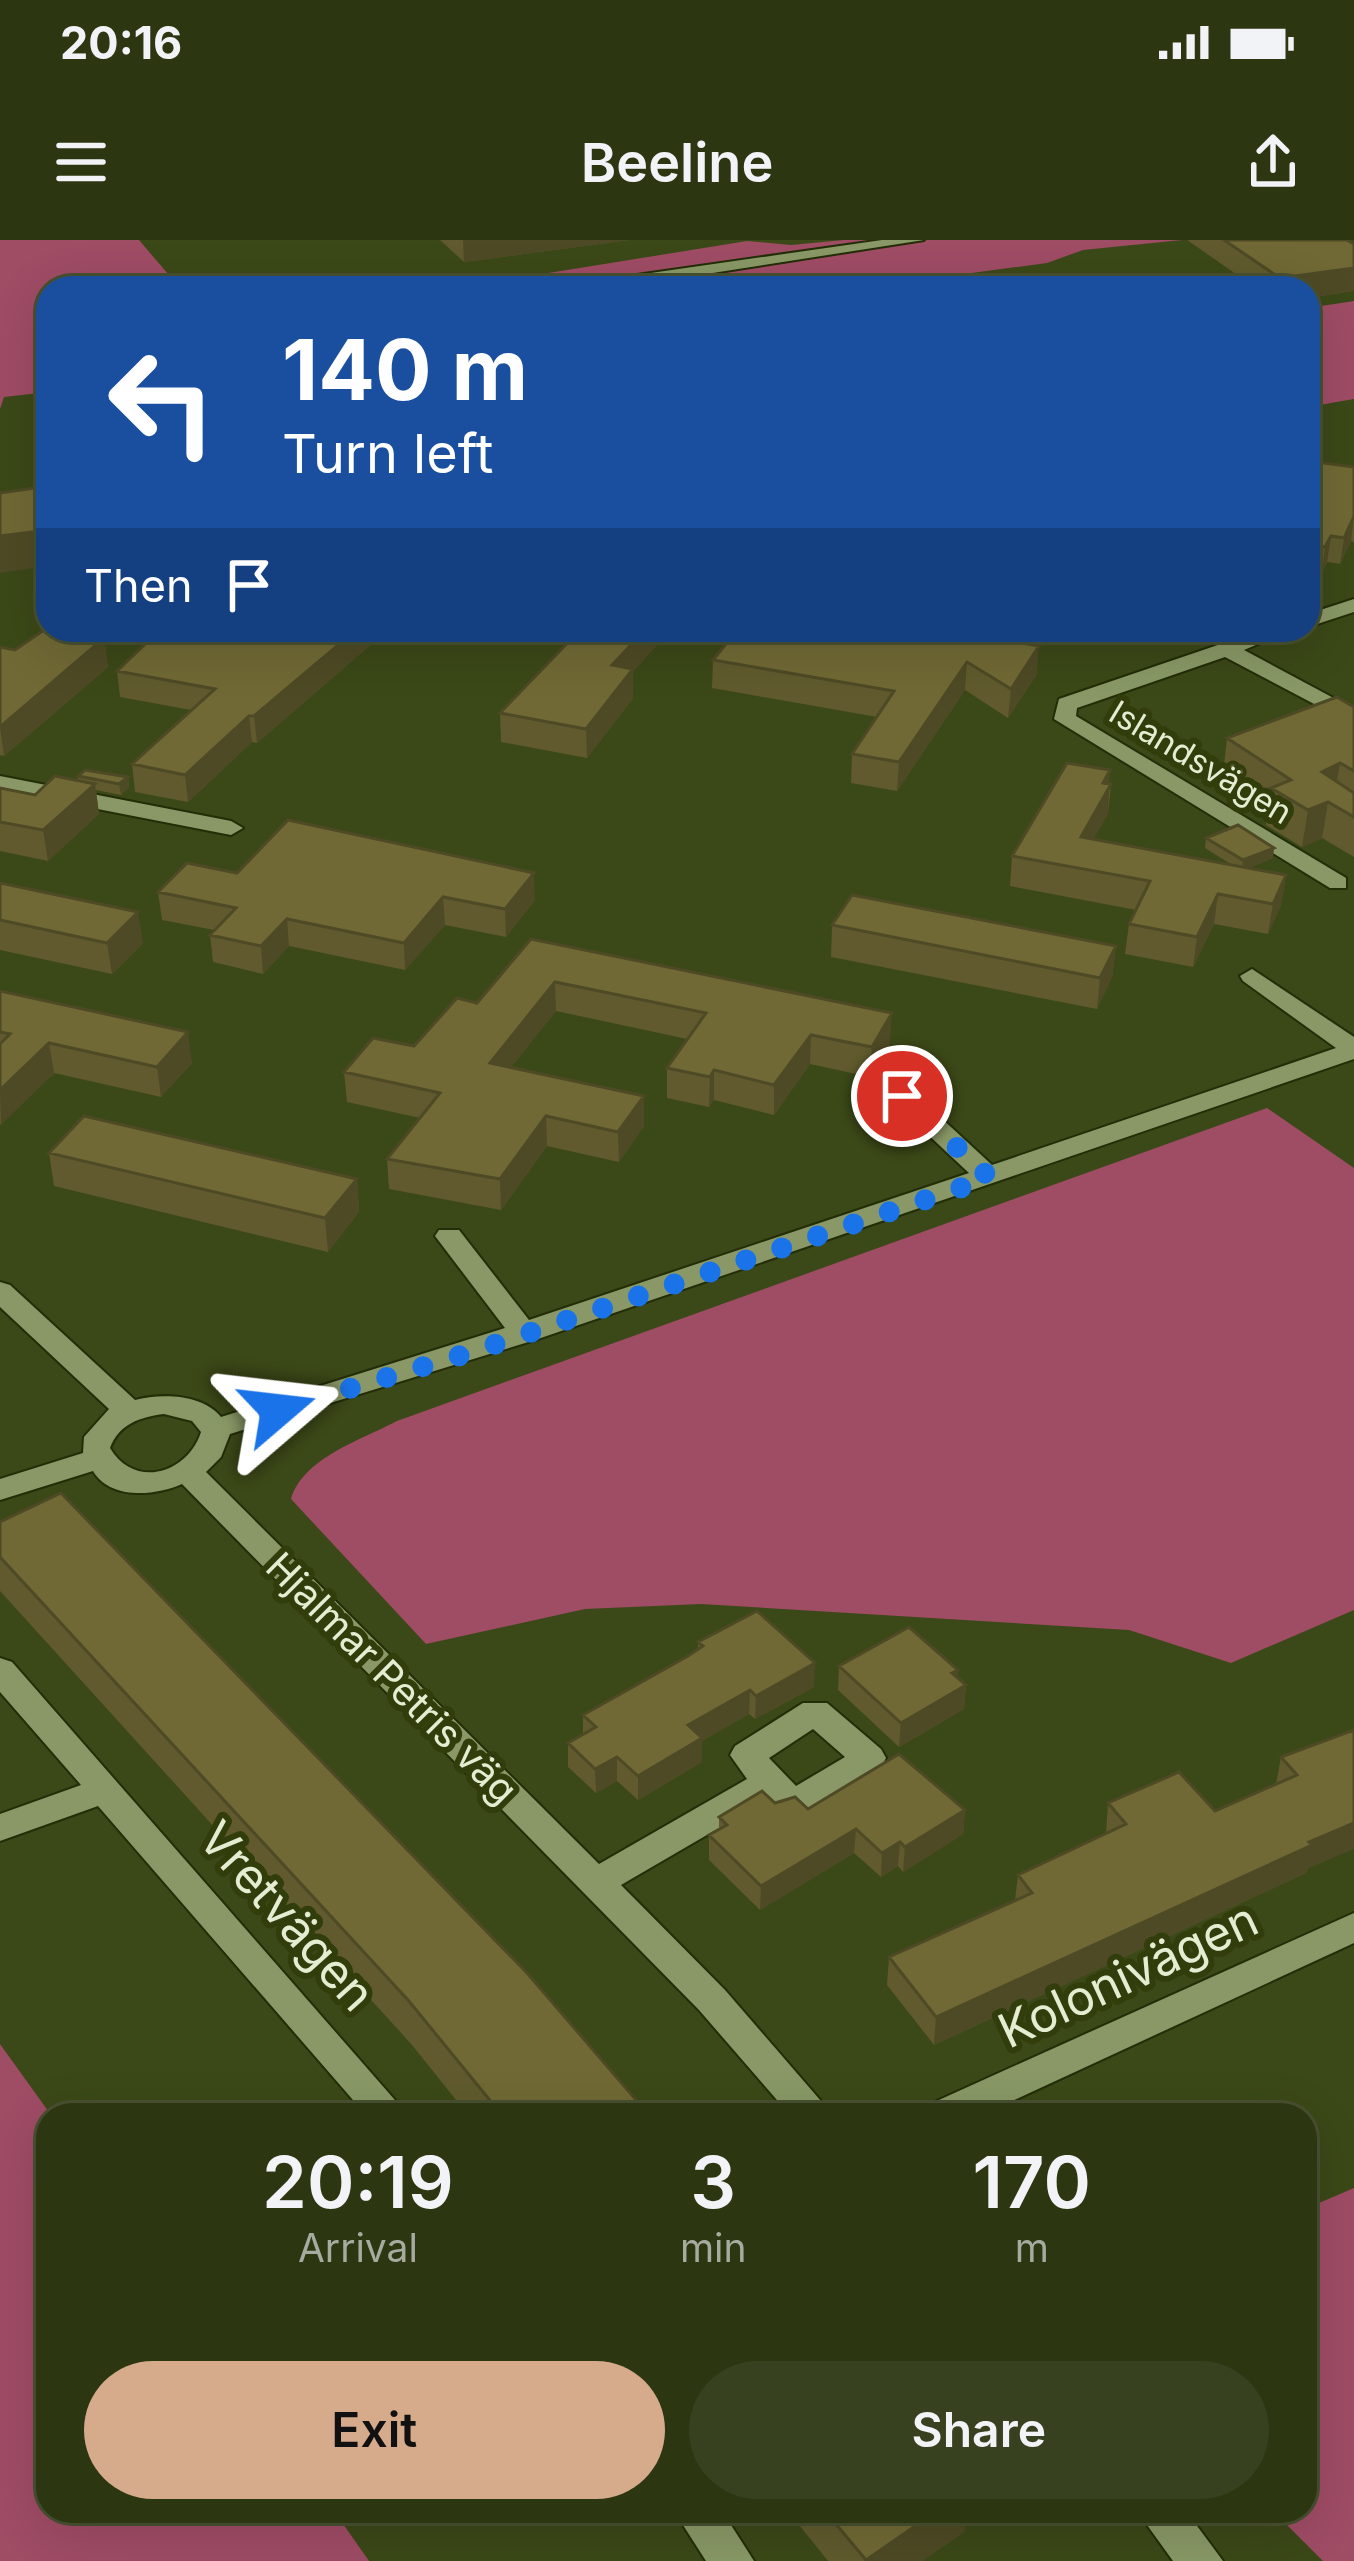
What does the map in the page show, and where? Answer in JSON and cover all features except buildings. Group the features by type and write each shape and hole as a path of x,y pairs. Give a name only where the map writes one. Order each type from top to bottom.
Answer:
{"street":[{"path":"664,276 916,240"},
{"path":"1320,617 1354,605"},
{"path":"1226,650 1248,642"},
{"path":"1226,650 1354,718"},
{"name":"Islandsvägen","path":"1226,650 1067,704 1065,718 1337,883"},
{"path":"0,783 231,828"},
{"path":"1252,976 1354,1049"},
{"path":"214,1429 525,1334 990,1178 1354,1049"},
{"path":"902,1096 990,1178"},
{"path":"449,1236 525,1334"},
{"path":"1,1294 129,1411"},
{"path":"181,1406 196,1411 214,1429 212,1453 189,1473 153,1482 135,1481 118,1477 98,1459 98,1438 115,1418 129,1411 181,1406"},
{"path":"0,1490 98,1459"},
{"name":"Hjalmar Petris väg","path":"189,1473 712,2000 803,2103"},
{"name":"Vretvägen","path":"0,1670 378,2103"},
{"path":"595,1883 770,1782"},
{"path":"0,1828 102,1791"},
{"name":"Kolonivägen","path":"970,2103 1354,1927"},
{"path":"705,2523 732,2561"},
{"path":"1169,2523 1201,2561"}],"shaded area":[{"path":"0,240 139,240 170,276 36,276 36,393 4,397 0,409"},
{"path":"844,240 1182,240 1083,250 1047,263 950,276 530,276 747,241 791,245"},
{"path":"1354,301 1354,399 1320,405 1320,306"},
{"path":"1267,1108 1354,1168 1354,1610 1231,1663 1129,1630 701,1604 585,1609 426,1644 291,1499 320,1461 397,1421"},
{"path":"0,2044 42,2103 36,2103 36,2523 342,2523 369,2561 0,2561"},
{"path":"1354,2188 1354,2561 1323,2561 1285,2523 1317,2523 1317,2204"}],"route":[{"path":"278,1410 472,1352 990,1178 902,1096"}]}
